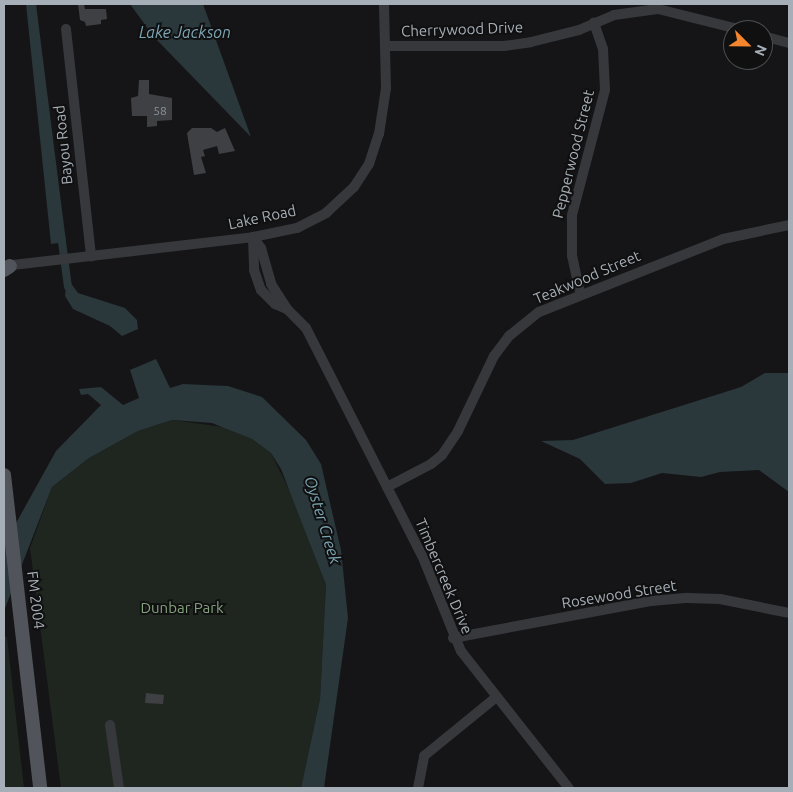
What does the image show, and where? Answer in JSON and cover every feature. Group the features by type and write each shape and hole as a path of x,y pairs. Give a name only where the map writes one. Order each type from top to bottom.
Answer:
{"main road":[{"name":"FM 2004","path":"4,475 24,626 40,788"}],"street":[{"name":"Lake Road","path":"5,266 253,237 298,228 326,213 354,187 370,164 384,114 384,4"},
{"name":"Cherrywood Drive","path":"385,46 504,46 558,36 630,11 658,9 723,25"},
{"name":"Pepperwood Street","path":"580,293 572,256 572,215 605,90 603,49 594,23"},
{"name":"Bayou Road","path":"66,29 86,258"},
{"path":"773,39 789,43"},
{"name":"Teakwood Street","path":"386,487 432,464 442,456 458,432 494,356 509,336 539,312 580,293 723,239 789,225"},
{"name":"Timbercreek Drive","path":"253,237 254,270 261,290 275,304 287,309 306,328 424,560 453,638 495,698 569,788"},
{"name":"Rosewood Street","path":"453,638 651,601 679,599 720,600 789,613"},
{"path":"418,788 424,756 495,698"},
{"path":"110,725 119,788"}],"green space":[{"name":"Dunbar Park","path":"172,420 223,427 252,439 271,453 296,504 326,586 320,699 301,788 61,788 30,548 52,487 89,458 138,431"},
{"path":"4,636 7,637 24,788 4,788"}],"water":[{"path":"26,4 36,4 66,242 51,244"},
{"name":"Lake Jackson","path":"130,4 203,4 251,137 154,37"},
{"path":"67,278 78,293 125,308 137,320 138,329 122,336 110,326 73,309 65,296"},
{"name":"Oyster Creek","path":"156,359 170,388 183,384 228,386 262,397 306,440 321,464 341,550 348,618 324,788 301,788 320,699 326,585 281,469 271,453 252,439 212,423 172,420 138,431 89,458 52,487 4,611 5,543 56,451 101,405 88,394 81,395 79,389 101,387 123,405 139,398 130,370"},
{"path":"765,373 789,373 789,492 759,470 720,472 701,477 662,473 631,483 605,484 580,459 541,441 573,440 741,387"}],"building":[{"path":"78,4 84,4 85,9 106,9 107,19 101,20 101,24 86,26 85,22 80,20"},
{"path":"139,80 149,80 149,94 172,98 172,120 157,121 157,126 147,127 147,116 132,116 131,98 138,96"},
{"path":"192,128 211,128 217,132 225,128 235,151 219,154 217,146 203,150 205,156 201,157 206,173 194,175 187,133"},
{"path":"146,693 164,695 163,704 145,703"}],"waterway":[{"path":"61,234 68,287"}]}
